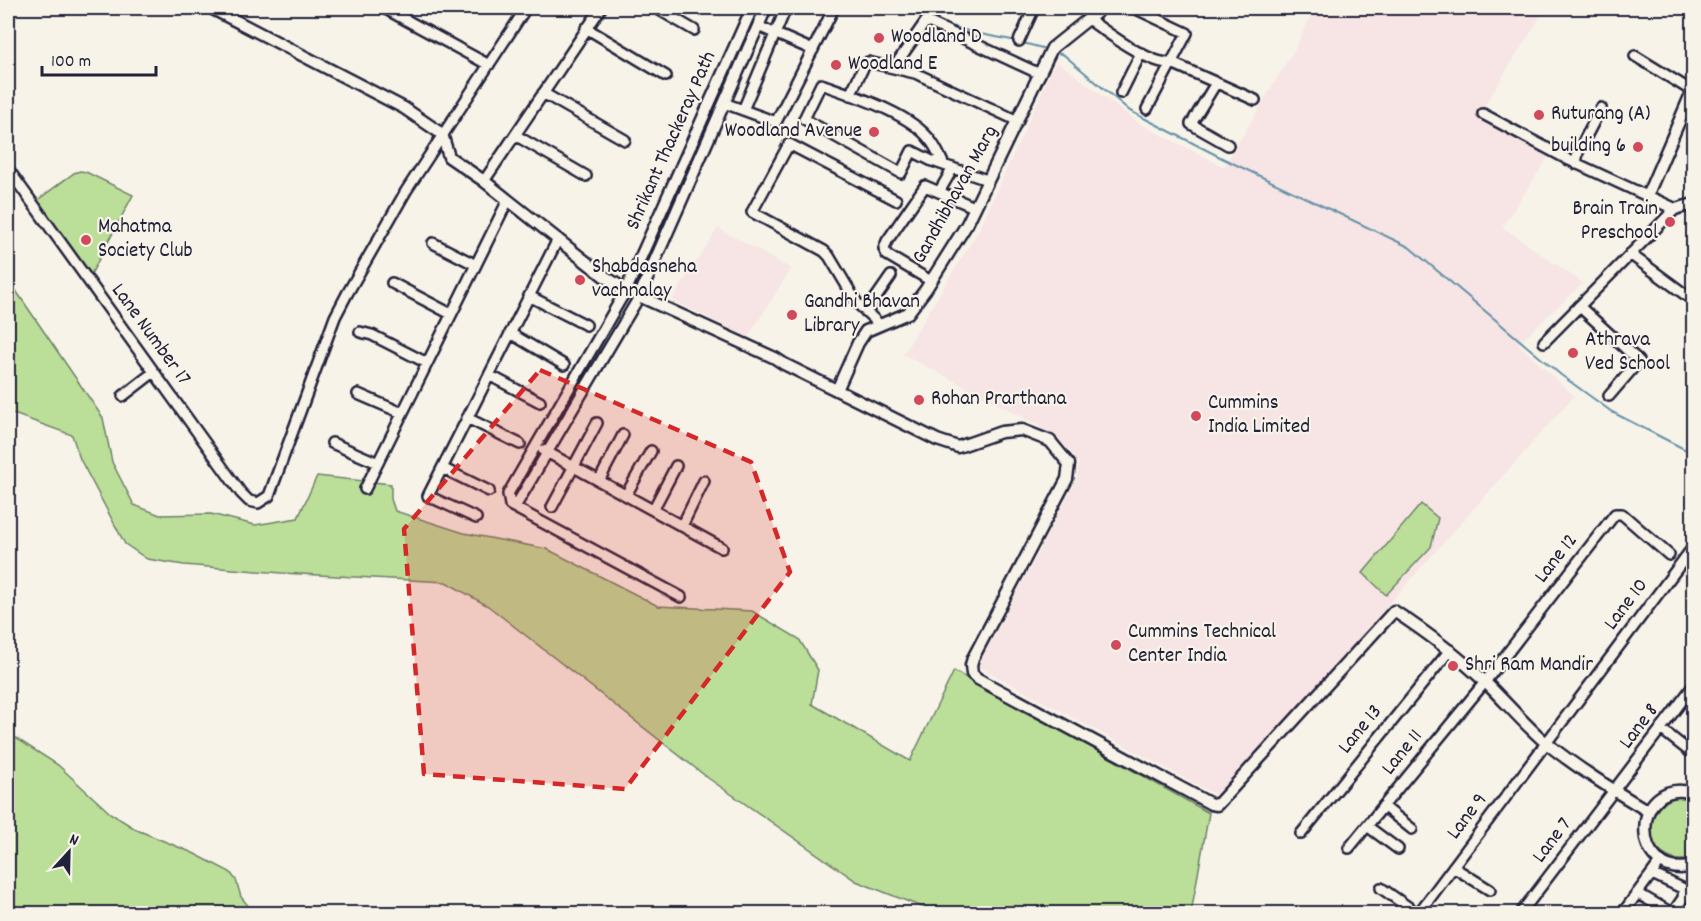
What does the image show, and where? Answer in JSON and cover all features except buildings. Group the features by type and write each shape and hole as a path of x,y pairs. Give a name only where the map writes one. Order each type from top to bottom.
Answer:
{"street":[{"path":"211,8 230,12 404,108 442,135 449,157 484,181 604,276 639,297 775,358 937,440 958,447 1001,432 1022,430 1050,441 1069,464 1067,478 973,658 972,674 978,679 1211,804 1220,803 1394,611 1450,650 1546,743 1648,811"},
{"path":"384,8 489,64"},
{"path":"442,135 525,8"},
{"path":"484,181 601,8"},
{"path":"656,8 694,30"},
{"name":"Shrikant Thackeray Path","path":"626,290 752,8"},
{"name":"Shrikant Thackeray Path","path":"639,297 766,8"},
{"path":"743,110 786,8"},
{"path":"724,102 776,122 834,8"},
{"path":"1019,41 1034,8"},
{"name":"Gandhibhavan Marg","path":"837,390 858,343 866,331 908,313 967,224 1051,51 1102,8"},
{"path":"1134,8 1187,33 1147,109"},
{"path":"1088,19 1141,53 1164,64 1172,63 1256,100"},
{"path":"894,68 926,21 1040,74"},
{"path":"758,26 813,50"},
{"path":"586,28 666,76"},
{"path":"1121,93 1141,53"},
{"path":"1635,56 1693,89 1647,196"},
{"path":"850,94 862,68 868,62 915,73 1018,121"},
{"path":"1216,82 1191,124 1228,145"},
{"path":"948,166 930,139 898,115 821,84 804,119 901,173 912,151 948,166 987,180"},
{"path":"543,93 625,140"},
{"path":"1576,164 1578,152 1601,108"},
{"path":"1483,114 1576,164 1674,209"},
{"name":"Lane Number 17","path":"8,169 242,493 249,501 258,503 269,496 335,317 346,294 406,191 442,135"},
{"path":"515,135 586,176"},
{"path":"879,324 857,303 824,251 752,212 789,144 896,200"},
{"path":"939,192 948,166"},
{"path":"931,281 887,255 884,249 887,241 925,186 974,207"},
{"path":"365,489 508,200"},
{"path":"1544,342 1674,209 1693,204"},
{"path":"476,518 428,496 558,239"},
{"path":"433,243 476,265"},
{"path":"1630,254 1694,301"},
{"path":"866,312 891,276"},
{"path":"392,283 451,314"},
{"path":"510,505 508,494 626,290"},
{"path":"529,296 586,325"},
{"path":"510,505 518,502 639,297"},
{"path":"1579,306 1639,361 1609,396"},
{"path":"360,332 372,335 427,363"},
{"path":"510,333 564,364"},
{"path":"594,346 606,353"},
{"path":"123,396 154,372"},
{"path":"489,375 540,402"},
{"path":"358,394 402,413"},
{"path":"467,418 520,444"},
{"path":"552,507 597,423"},
{"path":"598,481 623,435"},
{"path":"332,442 378,463"},
{"path":"536,446 722,548"},
{"path":"626,495 651,451"},
{"path":"653,510 676,466"},
{"path":"442,468 489,491"},
{"path":"682,526 704,481"},
{"path":"510,505 681,597"},
{"name":"Lane 12","path":"1485,682 1615,514 1622,514 1670,555"},
{"name":"Lane 10","path":"1546,743 1694,546"},
{"name":"Lane 13","path":"1301,834 1450,650"},
{"name":"Lane 11","path":"1349,848 1485,682"},
{"name":"Lane 8","path":"1614,790 1694,685"},
{"path":"1661,729 1689,751"},
{"name":"Lane 9","path":"1412,912 1453,867 1546,743"},
{"name":"Lane 7","path":"1520,914 1614,790"},
{"path":"1694,793 1679,791 1661,797 1648,811 1644,820 1648,848 1661,861 1678,868 1694,866"},
{"path":"1383,806 1412,829"},
{"path":"1367,826 1398,849"},
{"path":"1622,914 1661,861"},
{"path":"1453,867 1490,890"},
{"path":"1637,893 1668,911 1674,911 1683,897 1684,889 1652,874"},
{"path":"1381,888 1412,912"}],"highlighted area":[{"path":"540,370 751,462 790,572 625,789 424,774 404,529"}],"shaded area":[{"path":"1315,8 1546,8 1477,117 1549,156 1502,227 1583,283 1518,344 1574,396 1218,796 978,666 1077,479 1079,463 1066,446 1036,424 903,354 980,228 1056,61 1140,124 1224,167 1297,45"},
{"path":"718,228 791,269 748,337 672,300"}],"green space":[{"name":"Mahatma Society Club","path":"80,171 133,195 89,278 35,202"},
{"path":"8,279 103,418 112,462 134,505 160,515 211,514 255,525 298,518 317,476 391,484 391,499 395,511 464,533 547,549 658,606 752,611 799,639 818,670 812,704 910,761 954,671 1209,813 1191,913 937,913 856,881 708,778 488,606 446,582 282,573 184,565 147,559 125,544 80,459 72,435 8,412"},
{"path":"1421,504 1438,518 1431,547 1386,595 1363,573"},
{"path":"8,733 58,765 110,813 137,830 193,853 230,872 236,880 241,897 254,913 8,913"},
{"path":"1683,796 1693,799 1693,859 1676,859 1664,854 1655,845 1651,834 1651,822 1656,810 1667,801"}],"waterway":[{"path":"899,8 924,18"},
{"path":"941,23 975,33 1017,41"},
{"path":"1023,43 1046,49"},
{"path":"1054,52 1064,55 1130,111 1224,159 1409,247 1561,375 1612,412 1694,454"}],"place":[{"name":"Woodland D","path":"879,38"},
{"name":"Woodland E","path":"836,65"},
{"name":"Ruturang (A)","path":"1539,115"},
{"name":"Woodland Avenue","path":"874,132"},
{"name":"building 6","path":"1638,147"},
{"name":"Brain Train Preschool","path":"1670,222"},
{"name":"Mahatma Society Club","path":"86,240"},
{"name":"Shabdasneha vachnalay","path":"580,280"},
{"name":"Gandhi Bhavan Library","path":"792,315"},
{"name":"Athrava Ved School","path":"1573,353"},
{"name":"Rohan Prarthana","path":"919,400"},
{"name":"Cummins India Limited","path":"1196,416"},
{"name":"Cummins Technical Center India","path":"1116,645"},
{"name":"Shri Ram Mandir","path":"1453,666"}]}
